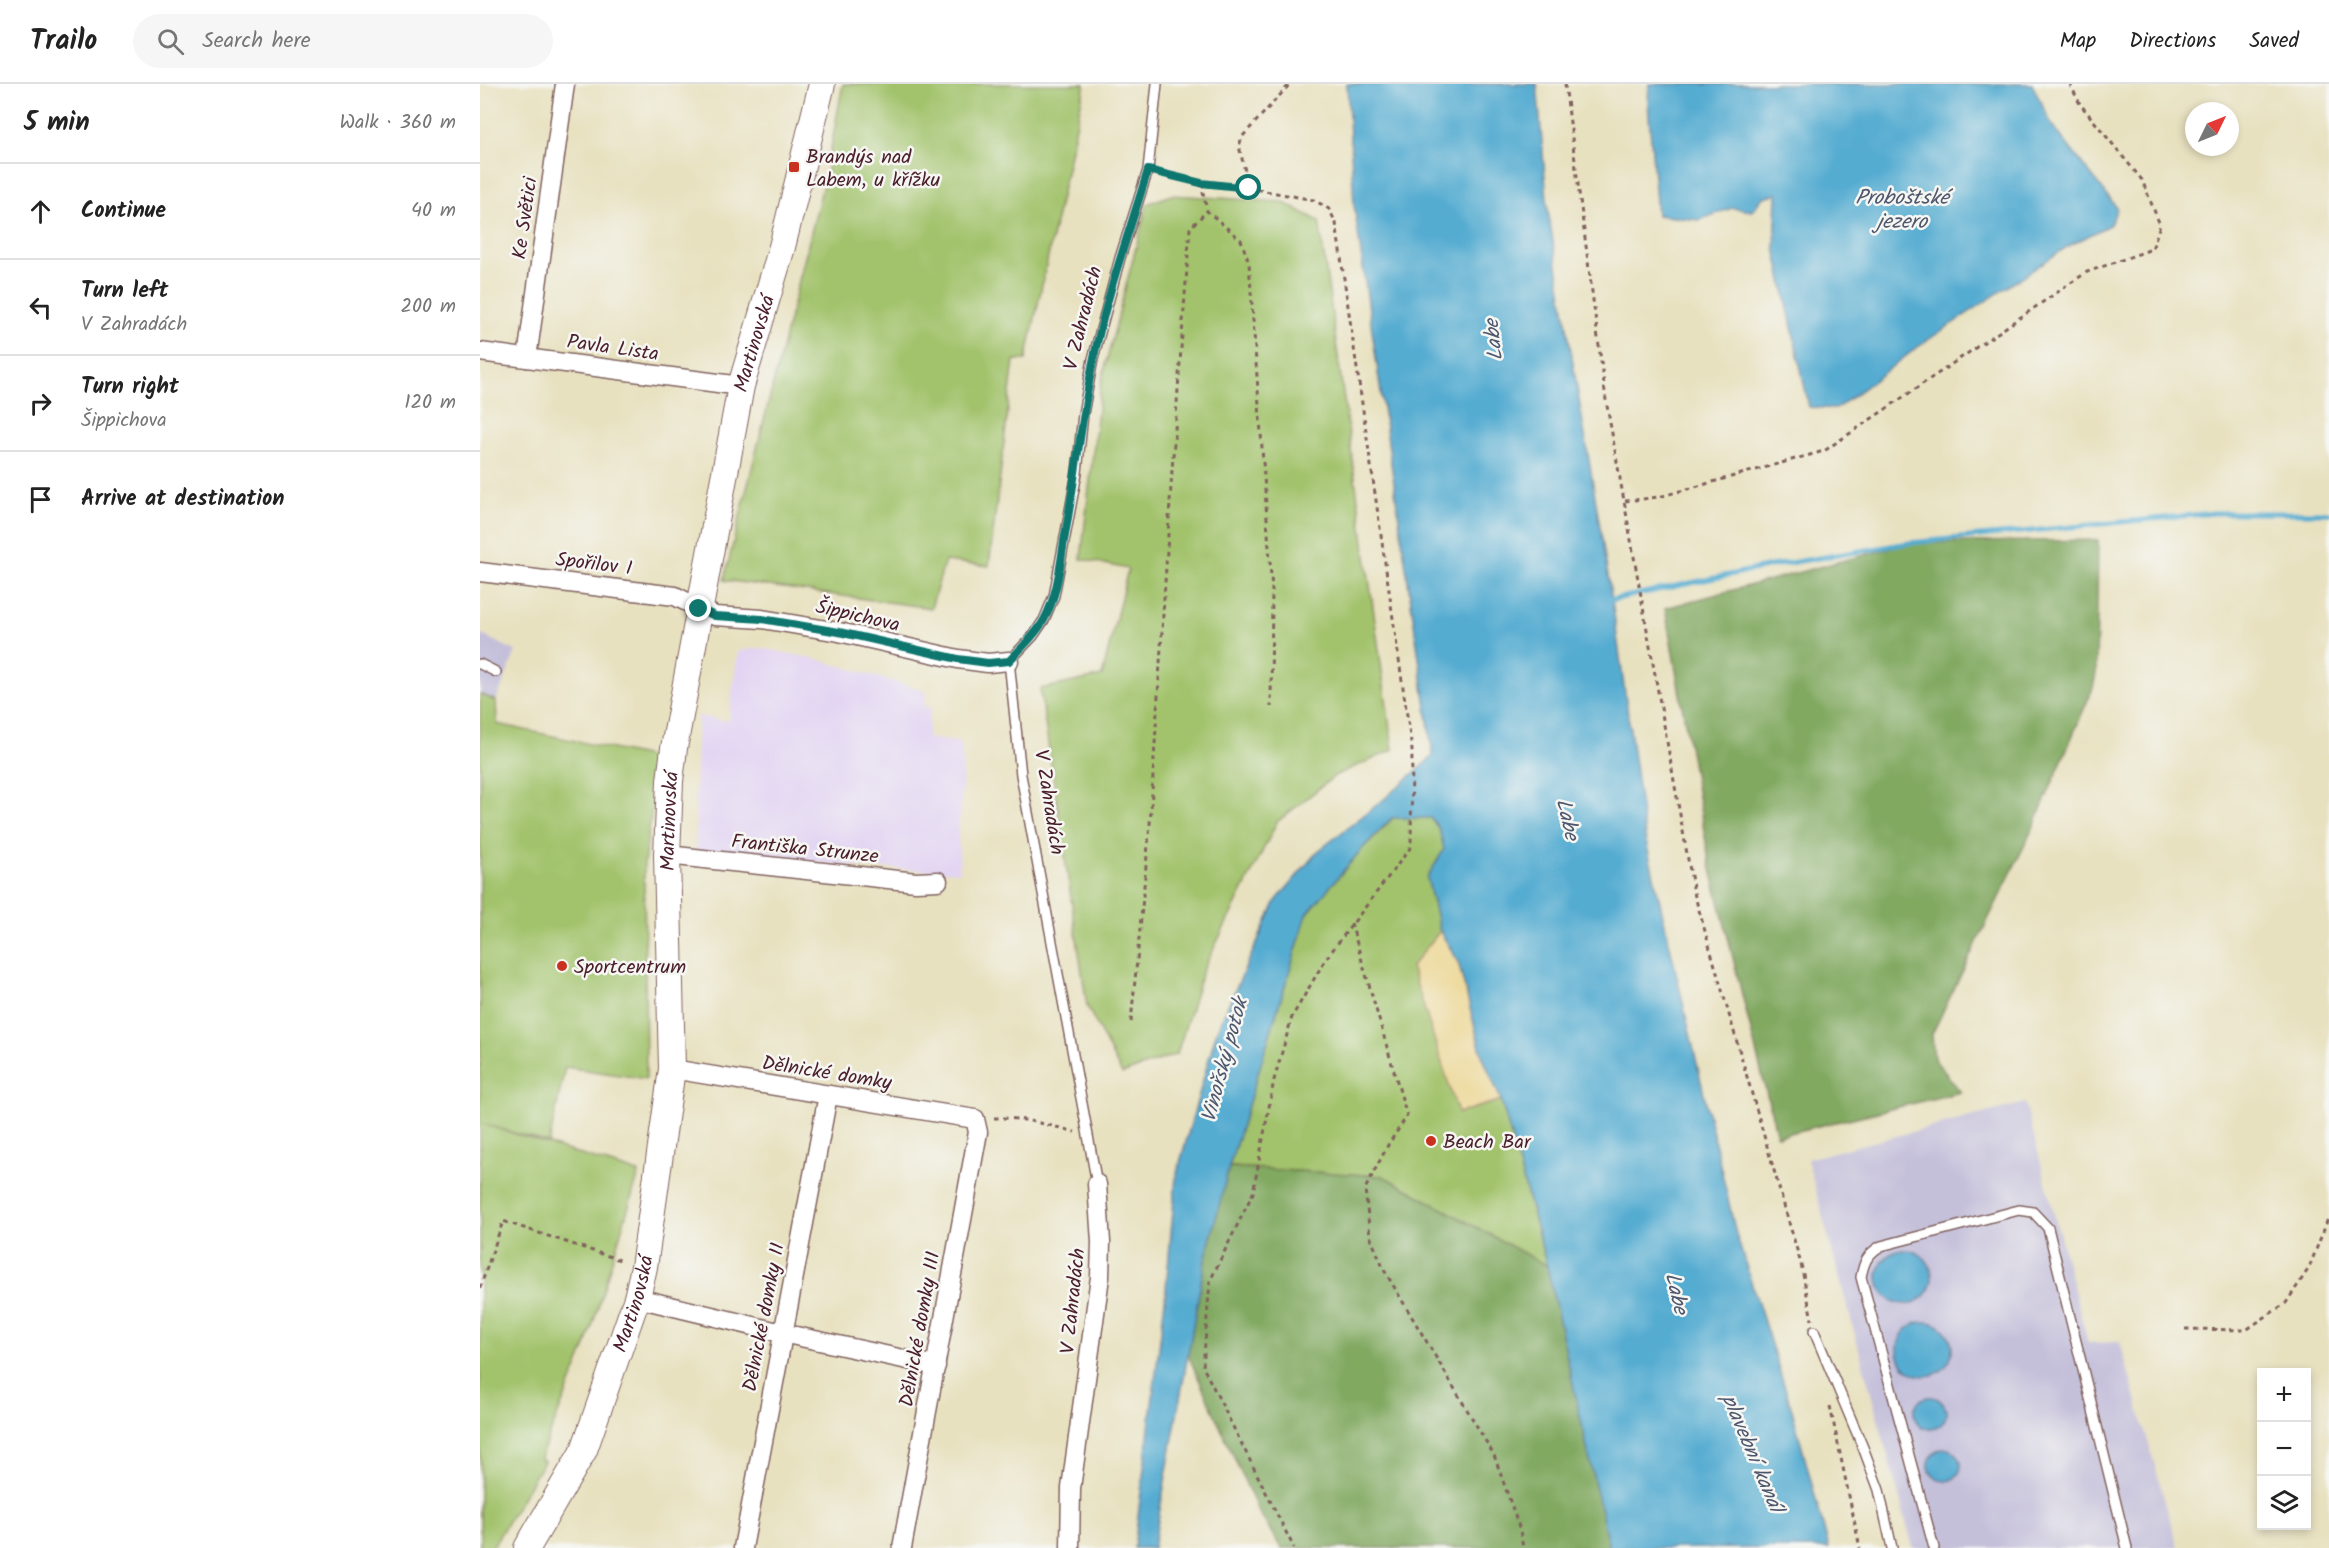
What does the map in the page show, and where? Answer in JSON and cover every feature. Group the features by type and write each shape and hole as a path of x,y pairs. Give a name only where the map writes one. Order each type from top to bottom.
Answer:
{"street":[{"name":"Ke Světici","path":"527,358 566,84"},
{"name":"Martinovská","path":"527,1548 584,1450 637,1298 644,1267 672,1070 667,855 670,782 699,609 741,386 782,247 822,84"},
{"name":"Pavla Lista","path":"480,352 741,386"},
{"name":"Spořilov I","path":"480,572 675,596 699,609"},
{"name":"Šippichova","path":"699,609 715,616 762,619 839,632 958,659 988,663 1009,661"},
{"name":"Františka Strunze","path":"667,855 916,882 938,881"},
{"name":"Dělnické domky","path":"672,1070 975,1119"},
{"name":"Dělnické domky II","path":"743,1548 828,1095"},
{"name":"Dělnické domky III","path":"902,1548 978,1132 975,1119"},
{"name":"V Zahradách","path":"1070,1548 1071,1488 1100,1277 1101,1242 1097,1184"},
{"path":"637,1298 782,1333 936,1366"}],"lane":[{"name":"V Zahradách","path":"1097,1184 1021,775 1009,661 1033,636 1044,620 1054,596 1077,473 1083,414 1093,359 1120,258 1148,170 1157,84"},
{"path":"480,664 496,672"},
{"path":"1934,1548 1861,1277 1864,1263 1869,1252 1881,1246 2019,1210 2034,1212 2048,1228 2127,1548"},
{"path":"1814,1332 1879,1490 1892,1548"}],"path":[{"path":"1249,188 1239,146 1242,137 1290,84"},
{"path":"1565,84 1606,400 1694,893 1801,1264 1814,1332"},
{"path":"1625,501 1659,497 1824,451 2087,272 2151,249 2160,225 2142,180 2080,104 2070,84"},
{"path":"1148,170 1201,183 1249,188 1314,200 1329,209 1336,223 1412,750 1411,847 1325,960 1292,1017 1274,1080 1253,1193 1210,1281 1203,1367 1294,1548"},
{"path":"1201,183 1207,211 1241,240 1249,263 1272,590 1271,708"},
{"path":"1131,1022 1150,824 1190,228 1207,211"},
{"path":"1352,923 1407,1116 1388,1144 1365,1190 1370,1236 1384,1270 1494,1455 1520,1530 1523,1548"},
{"path":"1011,1118 1035,1121 1089,1136"},
{"path":"2185,1329 2246,1330 2286,1303 2309,1268 2329,1216"},
{"path":"480,1287 503,1221 644,1267"},
{"path":"1829,1400 1860,1548"}],"shaded area":[{"path":"480,634 516,651 496,701 480,694"},
{"path":"760,648 816,659 926,691 924,706 931,708 927,738 961,743 963,775 958,834 960,872 861,867 696,853 695,791 698,716 728,721 738,651"},
{"path":"2025,1103 2088,1343 2120,1342 2178,1548 1913,1548 1807,1159"}],"green space":[{"path":"843,84 1085,84 1026,360 1014,360 989,566 945,561 931,608 724,580 827,169"},
{"path":"1171,195 1282,202 1319,221 1393,750 1336,775 1277,822 1202,972 1177,1054 1122,1074 1087,1006 1040,689 1102,676 1128,569 1081,559 1101,383 1147,204"},
{"path":"2098,540 2096,673 2093,688 2033,828 1932,1034 1934,1059 1961,1092 1777,1136 1710,865 1665,608 1909,543"},
{"name":"Sportcentrum","path":"480,694 496,701 497,724 659,759 644,865 646,1079 565,1067 549,1143 483,1124 639,1173 587,1343 540,1458 544,1461 492,1548 480,1548"},
{"path":"1393,818 1431,818 1439,829 1445,849 1427,878 1440,931 1411,967 1459,1113 1501,1100 1547,1266 1383,1176 1229,1167 1307,914 1361,850"},
{"path":"1229,1167 1383,1176 1547,1266 1609,1548 1281,1548 1258,1511 1188,1355 1205,1260"}],"sand":[{"path":"1440,931 1458,961 1482,1055 1501,1100 1458,1113 1411,967"}],"water":[{"path":"1347,84 1537,84 1548,211 1612,600 1645,837 1736,1234 1792,1410 1829,1548 1609,1548 1547,1266 1501,1100 1482,1055 1458,961 1440,931 1427,878 1444,849 1439,829 1431,818 1392,818 1361,850 1307,914 1229,1167 1205,1260 1153,1548 1134,1548 1165,1300 1176,1177 1217,1030 1276,901 1317,852 1383,800 1433,756 1354,205"},
{"name":"Proboštské jezero","path":"1649,84 2032,84 2052,125 2117,208 2111,224 2067,247 1922,344 1836,409 1809,407 1775,248 1777,194 1763,197 1752,211 1732,208 1699,220 1657,215 1648,103"},
{"path":"1900,1250 1910,1250 1920,1254 1928,1262 1932,1277 1928,1292 1920,1300 1910,1304 1900,1304 1890,1300 1882,1292 1878,1282 1878,1272 1882,1262 1890,1254"},
{"path":"1920,1322 1930,1322 1940,1326 1948,1334 1952,1349 1948,1364 1940,1372 1930,1376 1920,1376 1910,1372 1902,1364 1898,1354 1898,1344 1902,1334 1910,1326"},
{"path":"1930,1397 1941,1402 1946,1413 1941,1424 1930,1429 1919,1424 1914,1413 1919,1402"},
{"path":"1945,1449 1956,1454 1961,1465 1956,1476 1945,1481 1934,1476 1929,1465 1934,1454"}],"waterway":[{"path":"1606,601 1771,566 1909,543 2214,513 2329,513"}],"place":[{"name":"Brandýs nad Labem, u křížku","path":"794,167"},
{"name":"Sportcentrum","path":"562,966"},
{"name":"Beach Bar","path":"1431,1141"}],"route":[{"path":"699,609 715,616 762,619 839,632 905,649 958,659 988,663 1009,661 1033,636 1044,620 1054,596 1077,473 1083,414 1093,359 1120,258 1148,170 1201,183 1249,188"}],"water label":[{"name":"Labe","path":"1493,340"},
{"name":"Labe","path":"1568,819"},
{"name":"Vinořský potok","path":"1224,1060"},
{"name":"Labe","path":"1677,1293"},
{"name":"plavební kanál","path":"1753,1453"}]}
